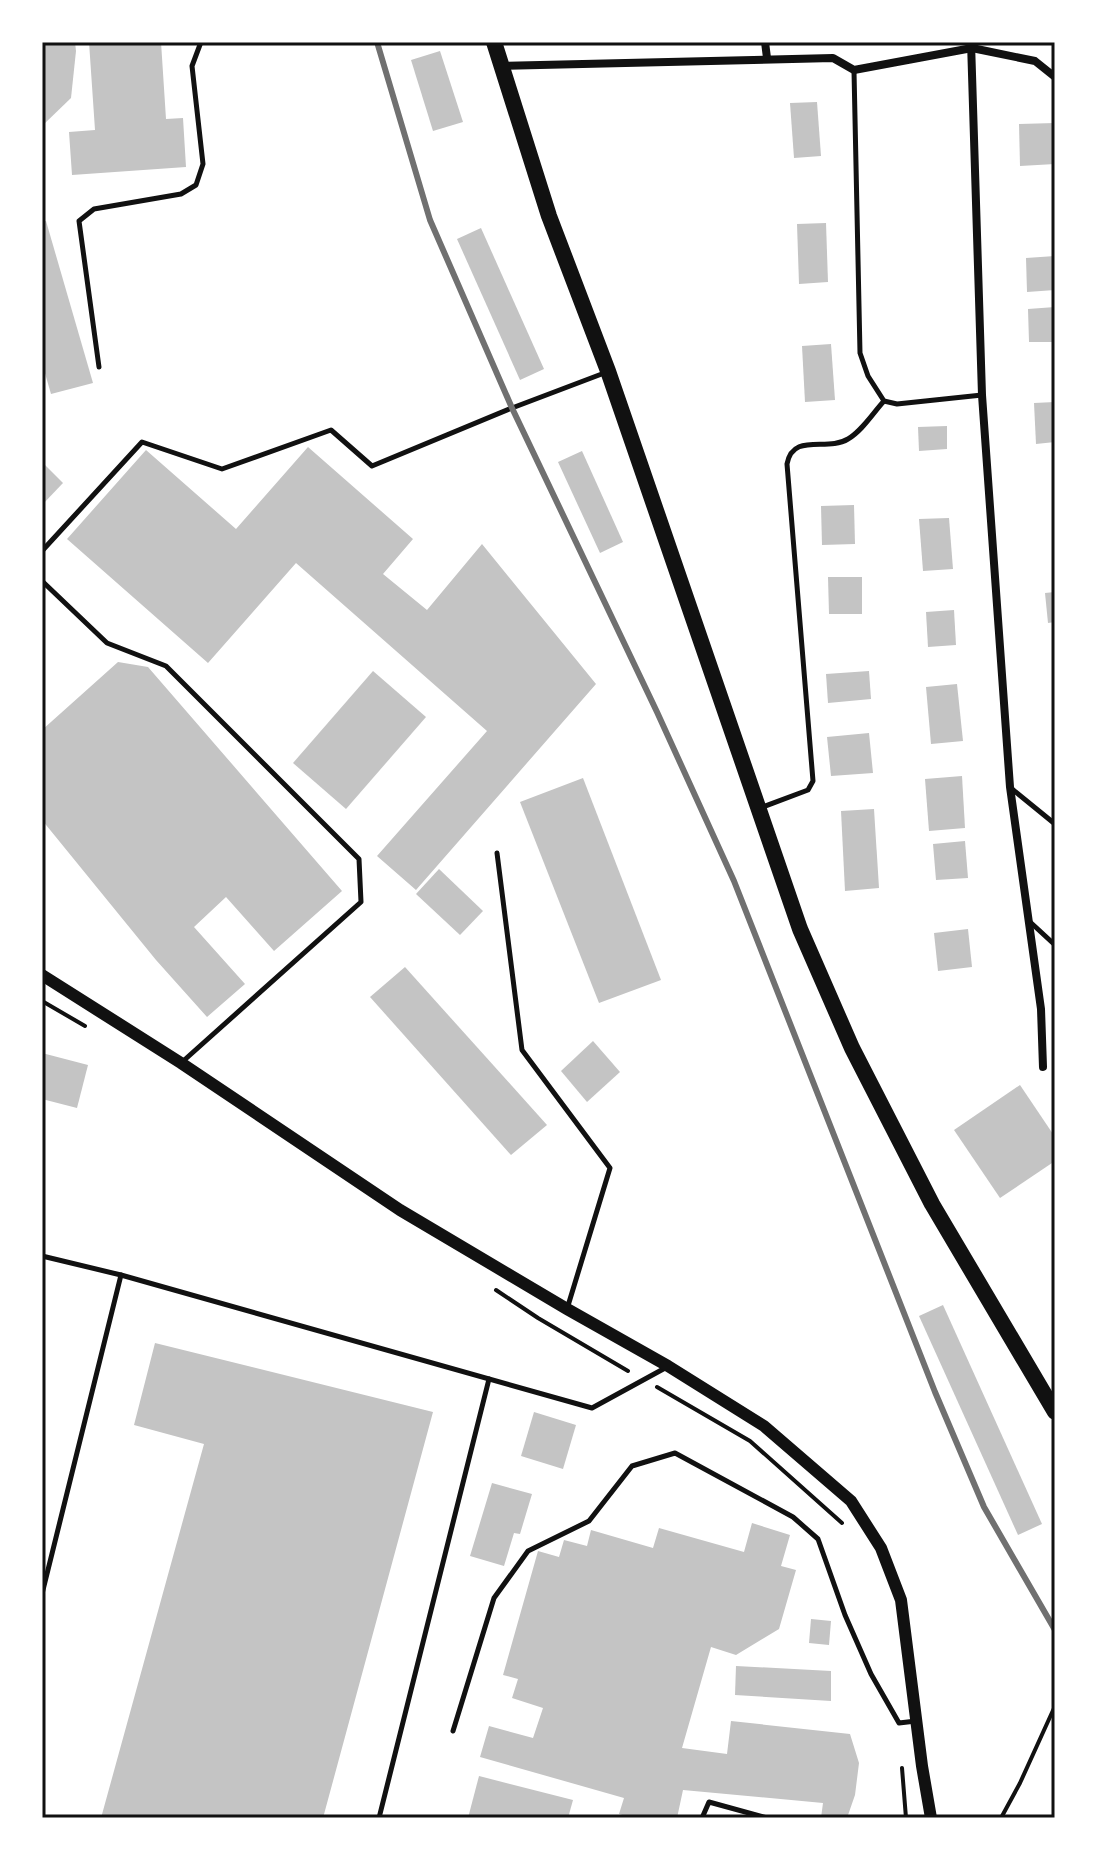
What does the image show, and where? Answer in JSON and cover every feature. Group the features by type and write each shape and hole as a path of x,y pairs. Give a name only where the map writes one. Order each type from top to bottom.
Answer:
{"main road":[{"path":"494,42 549,216 608,371 800,929 852,1048 932,1204 1055,1412"}],"street":[{"path":"765,42 767,58"},
{"path":"501,66 833,58 854,70 972,45 1035,61 1055,77"},
{"path":"972,45 982,395 1010,787 1041,1009 1043,1067"},
{"path":"42,975 181,1063 400,1210 668,1366 764,1426 851,1501 881,1548 901,1600 931,1818"}],"lane":[{"path":"99,367 79,221 94,209 181,194 196,185 203,164 192,66 201,42"},
{"path":"854,70 860,353 868,376 884,401 897,404 982,395"},
{"path":"42,551 142,442 222,469 331,430 372,466 608,371"},
{"path":"760,809 808,790 813,781 787,464 789,454 797,446 848,439 884,401"},
{"path":"42,581 107,643 166,666 359,859 361,902 181,1063"},
{"path":"1010,787 1055,824"},
{"path":"497,853 522,1050 610,1168 567,1309"},
{"path":"1029,921 1055,945"},
{"path":"42,1256 121,1275 592,1408 668,1366"},
{"path":"42,1594 121,1275"},
{"path":"379,1818 489,1379"},
{"path":"453,1731 494,1598 528,1551 589,1521 632,1466 675,1453 793,1517 818,1539 845,1615 871,1674 899,1723 917,1721"},
{"path":"702,1818 709,1802 767,1818"}],"path":[{"path":"42,1001 95,1032"},
{"path":"486,1283 538,1318 750,1441 842,1523"},
{"path":"1001,1818 1055,1706"},
{"path":"899,1723 906,1818"}],"building":[{"path":"42,42 75,42 76,51 71,98 42,126"},
{"path":"89,42 161,42 166,119 183,118 186,167 72,175 69,132 95,130"},
{"path":"440,51 463,122 433,131 411,60"},
{"path":"817,102 821,156 794,158 790,103"},
{"path":"1055,123 1055,164 1020,166 1019,124"},
{"path":"46,221 93,383 51,394 42,363 42,222"},
{"path":"826,223 828,282 799,284 797,224"},
{"path":"481,228 544,369 520,380 457,239"},
{"path":"1055,256 1055,290 1027,292 1026,258"},
{"path":"1055,307 1055,342 1029,342 1028,309"},
{"path":"831,344 835,400 805,402 802,346"},
{"path":"1055,402 1055,442 1036,444 1034,403"},
{"path":"947,426 947,449 919,451 918,427"},
{"path":"308,447 413,539 383,574 427,610 482,544 596,684 416,890 377,856 487,731 296,563 208,663 67,539 146,450 236,529"},
{"path":"582,451 623,542 600,553 558,462"},
{"path":"42,462 63,483 42,505"},
{"path":"854,505 855,544 822,545 821,506"},
{"path":"949,518 953,569 923,571 919,519"},
{"path":"828,577 862,577 862,614 829,614"},
{"path":"1055,592 1055,622 1048,623 1045,593"},
{"path":"954,610 956,645 928,647 926,612"},
{"path":"118,662 148,667 342,891 274,951 226,897 194,927 245,984 207,1017 156,960 42,820 42,730"},
{"path":"373,671 426,717 346,809 293,763"},
{"path":"869,671 871,699 828,703 826,674"},
{"path":"957,684 963,741 931,744 926,687"},
{"path":"869,733 873,773 831,776 827,737"},
{"path":"962,776 965,828 929,831 925,779"},
{"path":"583,778 661,980 599,1003 520,802"},
{"path":"874,809 879,888 845,891 841,811"},
{"path":"965,841 968,878 936,880 933,844"},
{"path":"439,869 483,911 460,935 416,894"},
{"path":"968,929 972,967 938,971 934,933"},
{"path":"405,967 547,1125 511,1155 370,997"},
{"path":"593,1041 620,1072 587,1102 561,1071"},
{"path":"42,1053 88,1065 77,1108 42,1099"},
{"path":"1020,1085 1055,1137 1055,1161 1000,1198 954,1130"},
{"path":"943,1305 1042,1524 1018,1535 919,1316"},
{"path":"155,1343 433,1412 323,1818 101,1818 204,1444 134,1425"},
{"path":"534,1412 576,1425 563,1469 521,1456"},
{"path":"492,1483 532,1494 520,1534 514,1533 504,1566 470,1556"},
{"path":"752,1523 790,1535 781,1566 796,1570 779,1629 736,1655 711,1647 682,1748 727,1754 731,1721 850,1734 859,1763 855,1795 847,1818 821,1818 823,1803 683,1790 677,1818 632,1818 619,1814 624,1798 480,1757 489,1726 533,1738 543,1708 512,1698 518,1679 503,1675 538,1551 559,1557 564,1540 587,1546 591,1530 653,1548 659,1528 744,1552"},
{"path":"811,1619 831,1621 829,1645 809,1643"},
{"path":"736,1666 831,1671 831,1701 735,1695"},
{"path":"479,1776 573,1800 568,1818 468,1818"}],"railway":[{"path":"377,42 430,220 512,408 734,881 935,1392 984,1507 1055,1630"}]}
